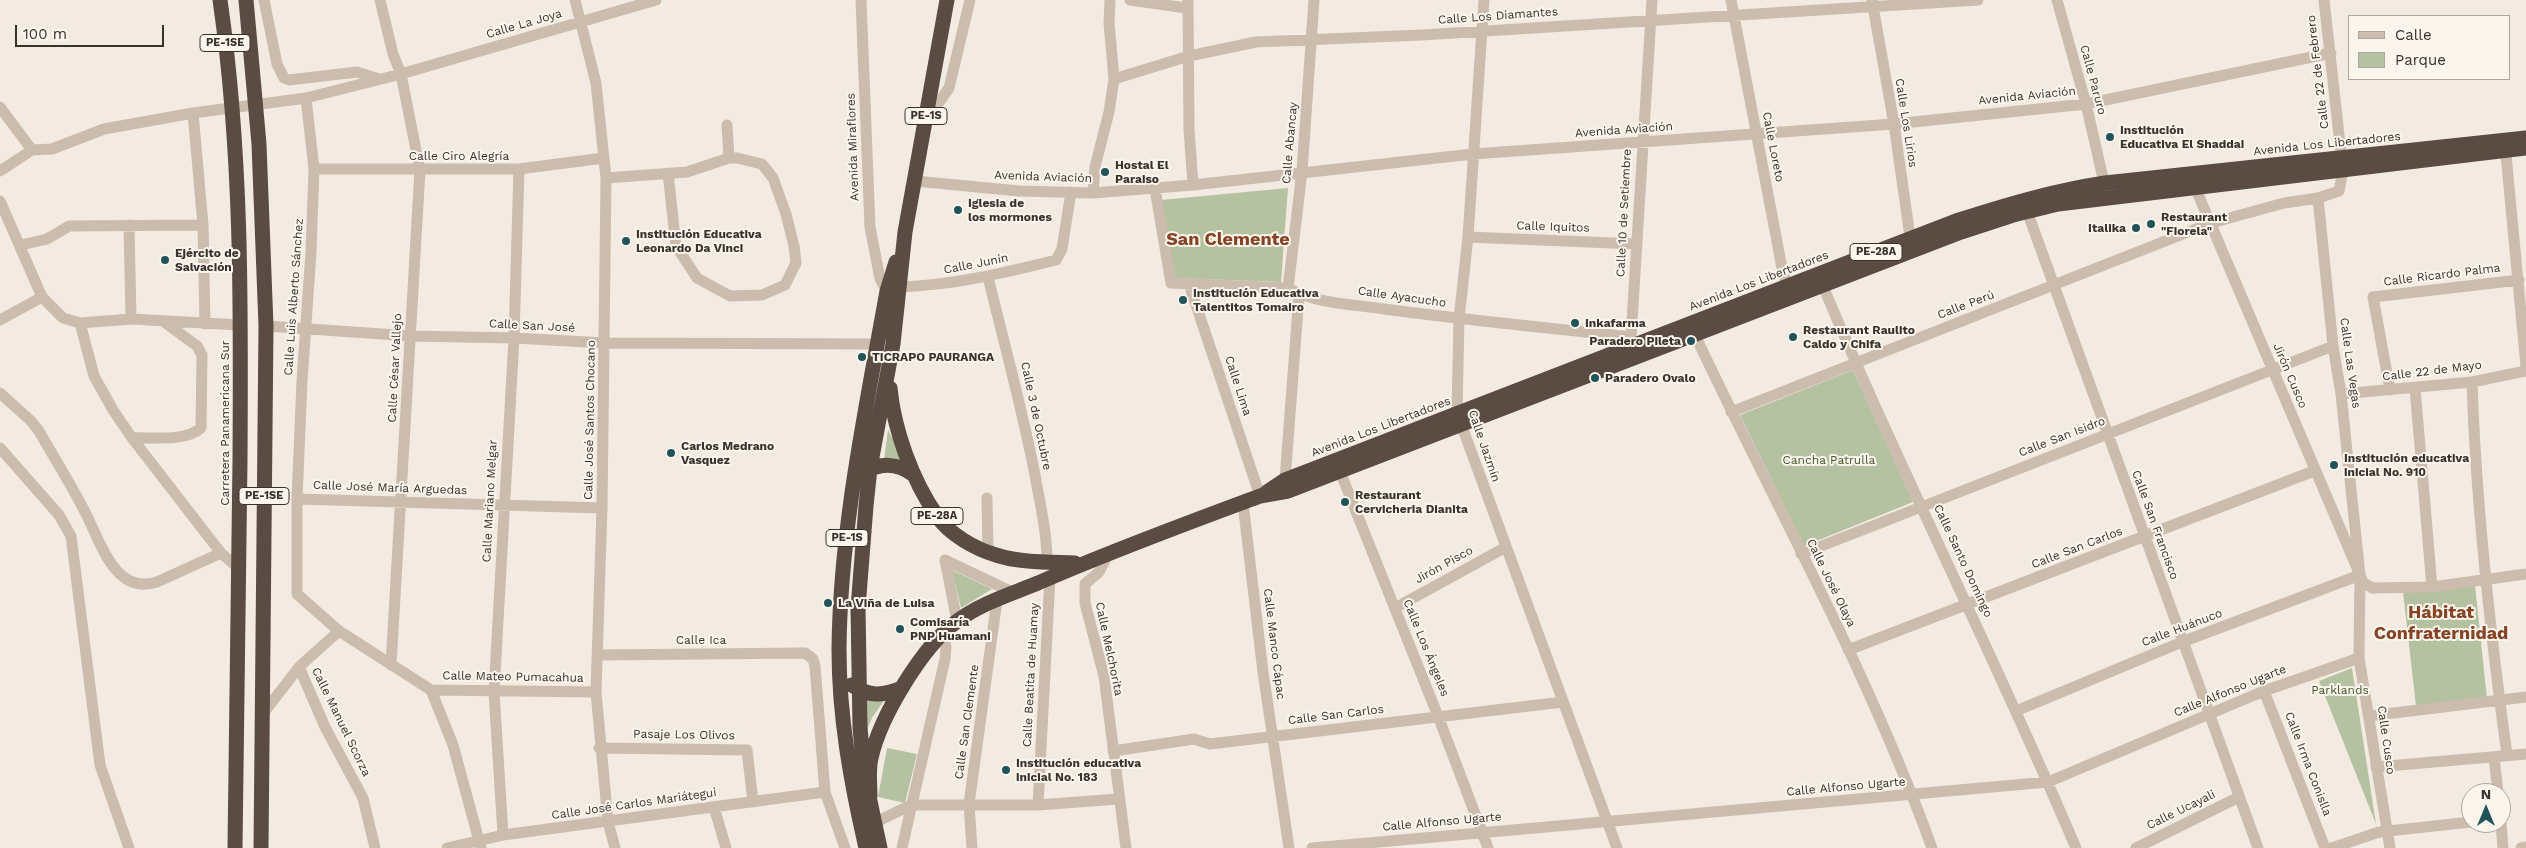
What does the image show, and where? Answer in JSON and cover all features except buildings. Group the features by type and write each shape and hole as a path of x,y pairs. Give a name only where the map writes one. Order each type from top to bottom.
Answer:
{"highway":[{"name":"Carretera Panamericana Sur","path":"220,0 235,147 240,324 236,848"},
{"name":"PE-1SE","path":"246,0 260,144 266,326 260,848"},
{"name":"PE-1S","path":"866,848 847,754 841,677 841,608 854,479 878,344 894,289 947,0"},
{"name":"Avenida Los Libertadores","path":"1635,346 1695,335 1789,292 1823,286 1911,245 2106,190 2505,145 2526,138"},
{"name":"Avenida Los Libertadores","path":"2505,145 2526,148"},
{"name":"Avenida Los Libertadores","path":"1260,496 1288,491 1338,466 1459,419 1635,346 1789,292 1911,245 2010,203 2056,191 2195,187 2343,164"},
{"name":"PE-1S","path":"880,848 876,822 864,773 859,690 858,608 870,468 889,370 894,289"},
{"name":"PE-28A","path":"889,370 892,410 914,475 937,517 962,540 995,555 1046,574"},
{"path":"854,479 876,466 896,466 907,469 914,475"},
{"name":"Avenida Los Libertadores","path":"870,796 869,773 874,745 902,688 943,633 957,621 1046,574 1109,553 1243,503 1260,496 1285,480 1338,466"},
{"path":"841,677 868,694 881,694 902,688"}],"street":[{"path":"264,0 277,64 284,78 289,80 357,72 379,79"},
{"name":"Calle César Vallejo","path":"380,0 393,54 401,74 420,170 391,665"},
{"name":"Calle José Santos Chocano","path":"575,0 596,83 606,178 602,508 596,692 599,748 608,822 615,848"},
{"name":"Calle La Joya","path":"32,150 52,149 104,129 193,113 306,98 401,74 656,0"},
{"name":"Avenida Miraflores","path":"861,0 870,227 880,279 894,289"},
{"path":"927,112 940,101 949,88 970,0"},
{"path":"1093,193 1095,167 1109,112 1114,79 1109,23 1110,0"},
{"path":"1130,0 1188,4 1188,129 1193,185"},
{"name":"Calle Abancay","path":"1288,288 1302,172 1314,0"},
{"name":"Calle Jazmín","path":"1484,0 1468,237 1459,319 1459,419 1617,848"},
{"name":"Calle 10 de Setiembre","path":"1635,346 1637,244 1652,0"},
{"name":"Calle Loreto","path":"1731,0 1789,292"},
{"name":"Calle Los Diamantes","path":"1114,79 1189,56 1256,42 1734,15 1873,4 1978,0"},
{"name":"Calle Paruro","path":"2057,0 2086,104 2106,190"},
{"name":"Calle 22 de Febrero","path":"2324,0 2343,164"},
{"name":"Calle Los Lirios","path":"1873,4 1894,124 1911,245"},
{"name":"Avenida Aviación","path":"914,181 1019,191 1093,193 1155,189 1474,154 1894,124 2086,104 2331,53"},
{"name":"Calle Luis Alberto Sánchez","path":"306,98 314,169 312,252 297,499 297,594 339,631"},
{"path":"0,107 32,150 0,171"},
{"path":"193,113 203,225 205,324"},
{"path":"727,125 730,158"},
{"path":"2505,145 2526,366"},
{"name":"Calle Ciro Alegría","path":"314,169 519,169 604,158"},
{"path":"606,178 668,173 708,167 730,158 762,164 773,178 786,214 794,246 796,263 785,285 762,294 730,296 697,278 676,246 668,173"},
{"path":"2318,198 2339,191 2343,164"},
{"name":"Calle Mariano Melgar","path":"503,835 494,692 503,505 514,338 519,169"},
{"name":"Jirón Cusco","path":"2195,187 2314,471 2360,575"},
{"path":"1155,189 1170,284 1288,288"},
{"name":"Calle Junín","path":"894,289 933,286 988,277 1056,260 1062,249 1071,192"},
{"name":"Calle Perú","path":"1731,412 2211,223 2284,203 2318,198"},
{"name":"Calle Las Vegas","path":"2318,198 2360,575"},
{"path":"0,201 21,245 42,297 63,318 80,323 131,319 205,324 240,324"},
{"name":"Calle San Francisco","path":"2027,211 2258,848"},
{"path":"21,245 46,239 69,226 203,225"},
{"path":"129,226 131,319"},
{"name":"Calle Iquitos","path":"1468,237 1637,244"},
{"name":"Calle 3 de Octubre","path":"988,277 1014,378 1031,456 1047,541 1046,574"},
{"name":"Calle Ricardo Palma","path":"2390,390 2373,297 2519,280"},
{"name":"Calle Lima","path":"1189,284 1260,496"},
{"name":"Calle Santo Domingo","path":"1823,286 1855,363 1968,605 2076,848"},
{"name":"Calle Ayacucho","path":"1288,288 1299,295 1635,346"},
{"path":"1285,480 1299,295"},
{"path":"0,320 42,297"},
{"path":"132,438 182,436 195,433 201,428 202,355 197,346 163,321"},
{"path":"80,323 94,376 132,438 221,553 239,569"},
{"name":"Calle San José","path":"266,326 411,336 514,338 605,343 878,344"},
{"name":"Calle José Olaya","path":"1695,335 1848,650 1913,795 1932,848"},
{"name":"Calle San Isidro","path":"1801,554 2272,368 2333,346"},
{"name":"Calle 22 de Mayo","path":"2341,394 2472,382 2526,371"},
{"path":"2472,382 2474,448 2486,580 2507,755"},
{"path":"2415,388 2432,587"},
{"path":"0,393 39,431 86,513 100,549 114,568 135,584 146,585 157,582 221,553"},
{"path":"0,448 54,508 71,536 100,765 129,848"},
{"name":"Calle Los Ángeles","path":"1338,466 1438,716 1488,848"},
{"name":"Calle San Carlos","path":"1848,650 2314,471"},
{"path":"987,498 988,552"},
{"name":"Calle José María Arguedas","path":"297,499 602,508"},
{"name":"Calle Manco Cápac","path":"1243,503 1272,737 1289,848"},
{"name":"Jirón Pisco","path":"1395,608 1506,547"},
{"name":"Calle Melchorita","path":"1109,553 1099,572 1085,584 1085,603 1104,676 1118,799 1126,848"},
{"path":"957,621 945,560 1014,592"},
{"name":"Calle Beatita de Huamay","path":"1038,805 1046,574"},
{"path":"2360,575 2363,582 2372,588 2432,587 2526,574"},
{"name":"Calle Huánuco","path":"2016,711 2182,642 2360,575"},
{"name":"Calle Cusco","path":"2360,575 2359,658 2390,848"},
{"name":"Calle San Clemente","path":"972,848 969,804 997,600"},
{"path":"299,667 339,631 430,690 453,745 480,844"},
{"path":"902,848 945,659 946,647 943,633"},
{"name":"Calle Ica","path":"598,655 805,653 813,659 815,666 826,792"},
{"name":"Calle Alfonso Ugarte","path":"1312,848 2048,782 2264,690 2359,658"},
{"name":"Calle Manuel Scorza","path":"262,715 299,667 325,727 362,798 375,848"},
{"name":"Calle Mateo Pumacahua","path":"430,690 596,692"},
{"name":"Calle Irma Conislla","path":"2264,690 2325,848"},
{"path":"2369,716 2526,698"},
{"name":"Calle San Carlos","path":"1114,751 1194,739 1210,744 1563,702"},
{"name":"Pasaje Los Olivos","path":"599,748 747,750 753,802"},
{"path":"2376,767 2526,754"},
{"path":"2494,757 2497,783"},
{"path":"826,792 845,848"},
{"name":"Calle José Carlos Mariátegui","path":"447,848 480,844 503,835 826,792"},
{"name":"Calle Ucayali","path":"2136,848 2239,797"},
{"path":"876,822 912,805 1038,805 1118,799"},
{"path":"714,807 726,848"},
{"path":"2332,848 2379,832 2461,823"},
{"path":"2502,833 2504,848"},
{"path":"2521,848 2526,847"}],"green space":[{"path":"1288,188 1281,282 1175,278 1161,200"},
{"name":"Cancha Patrulla","path":"1853,370 1913,502 1804,546 1740,415"},
{"path":"888,430 905,463 884,460"},
{"path":"952,570 992,589 961,608"},
{"path":"2475,585 2487,699 2416,706 2403,592"},
{"name":"Parklands","path":"2352,668 2376,824 2319,681"},
{"path":"869,699 883,700 883,702 872,718 866,732 862,703"},
{"path":"887,748 917,754 905,803 878,797"}],"place":[{"name":"Institución Educativa El Shaddai","path":"2110,137"},
{"name":"Hostal El Paraiso","path":"1105,172"},
{"name":"Iglesia de los mormones","path":"958,210"},
{"name":"Restaurant \"Fiorela\"","path":"2151,224"},
{"name":"Italika","path":"2136,228"},
{"name":"Institución Educativa Leonardo Da Vinci","path":"626,241"},
{"name":"Ejército de Salvación","path":"165,260"},
{"name":"Institución Educativa Talentitos Tomairo","path":"1183,300"},
{"name":"Inkafarma","path":"1575,323"},
{"name":"Restaurant Raulito Caldo y Chifa","path":"1793,337"},
{"name":"Paradero Pileta","path":"1691,341"},
{"name":"TICRAPO PAURANGA","path":"862,357"},
{"name":"Paradero Ovalo","path":"1595,378"},
{"name":"Carlos Medrano Vasquez","path":"671,453"},
{"name":"Institución educativa inicial No. 910","path":"2334,465"},
{"name":"Restaurant Cervicheria Dianita","path":"1345,502"},
{"name":"La Viña de Luisa","path":"828,603"},
{"name":"Comisaría PNP Huamani","path":"900,629"},
{"name":"Institución educativa inicial No. 183","path":"1006,770"}],"district":[{"name":"San Clemente","path":"1228,240"},
{"name":"Hábitat Confraternidad","path":"2441,623"}]}
